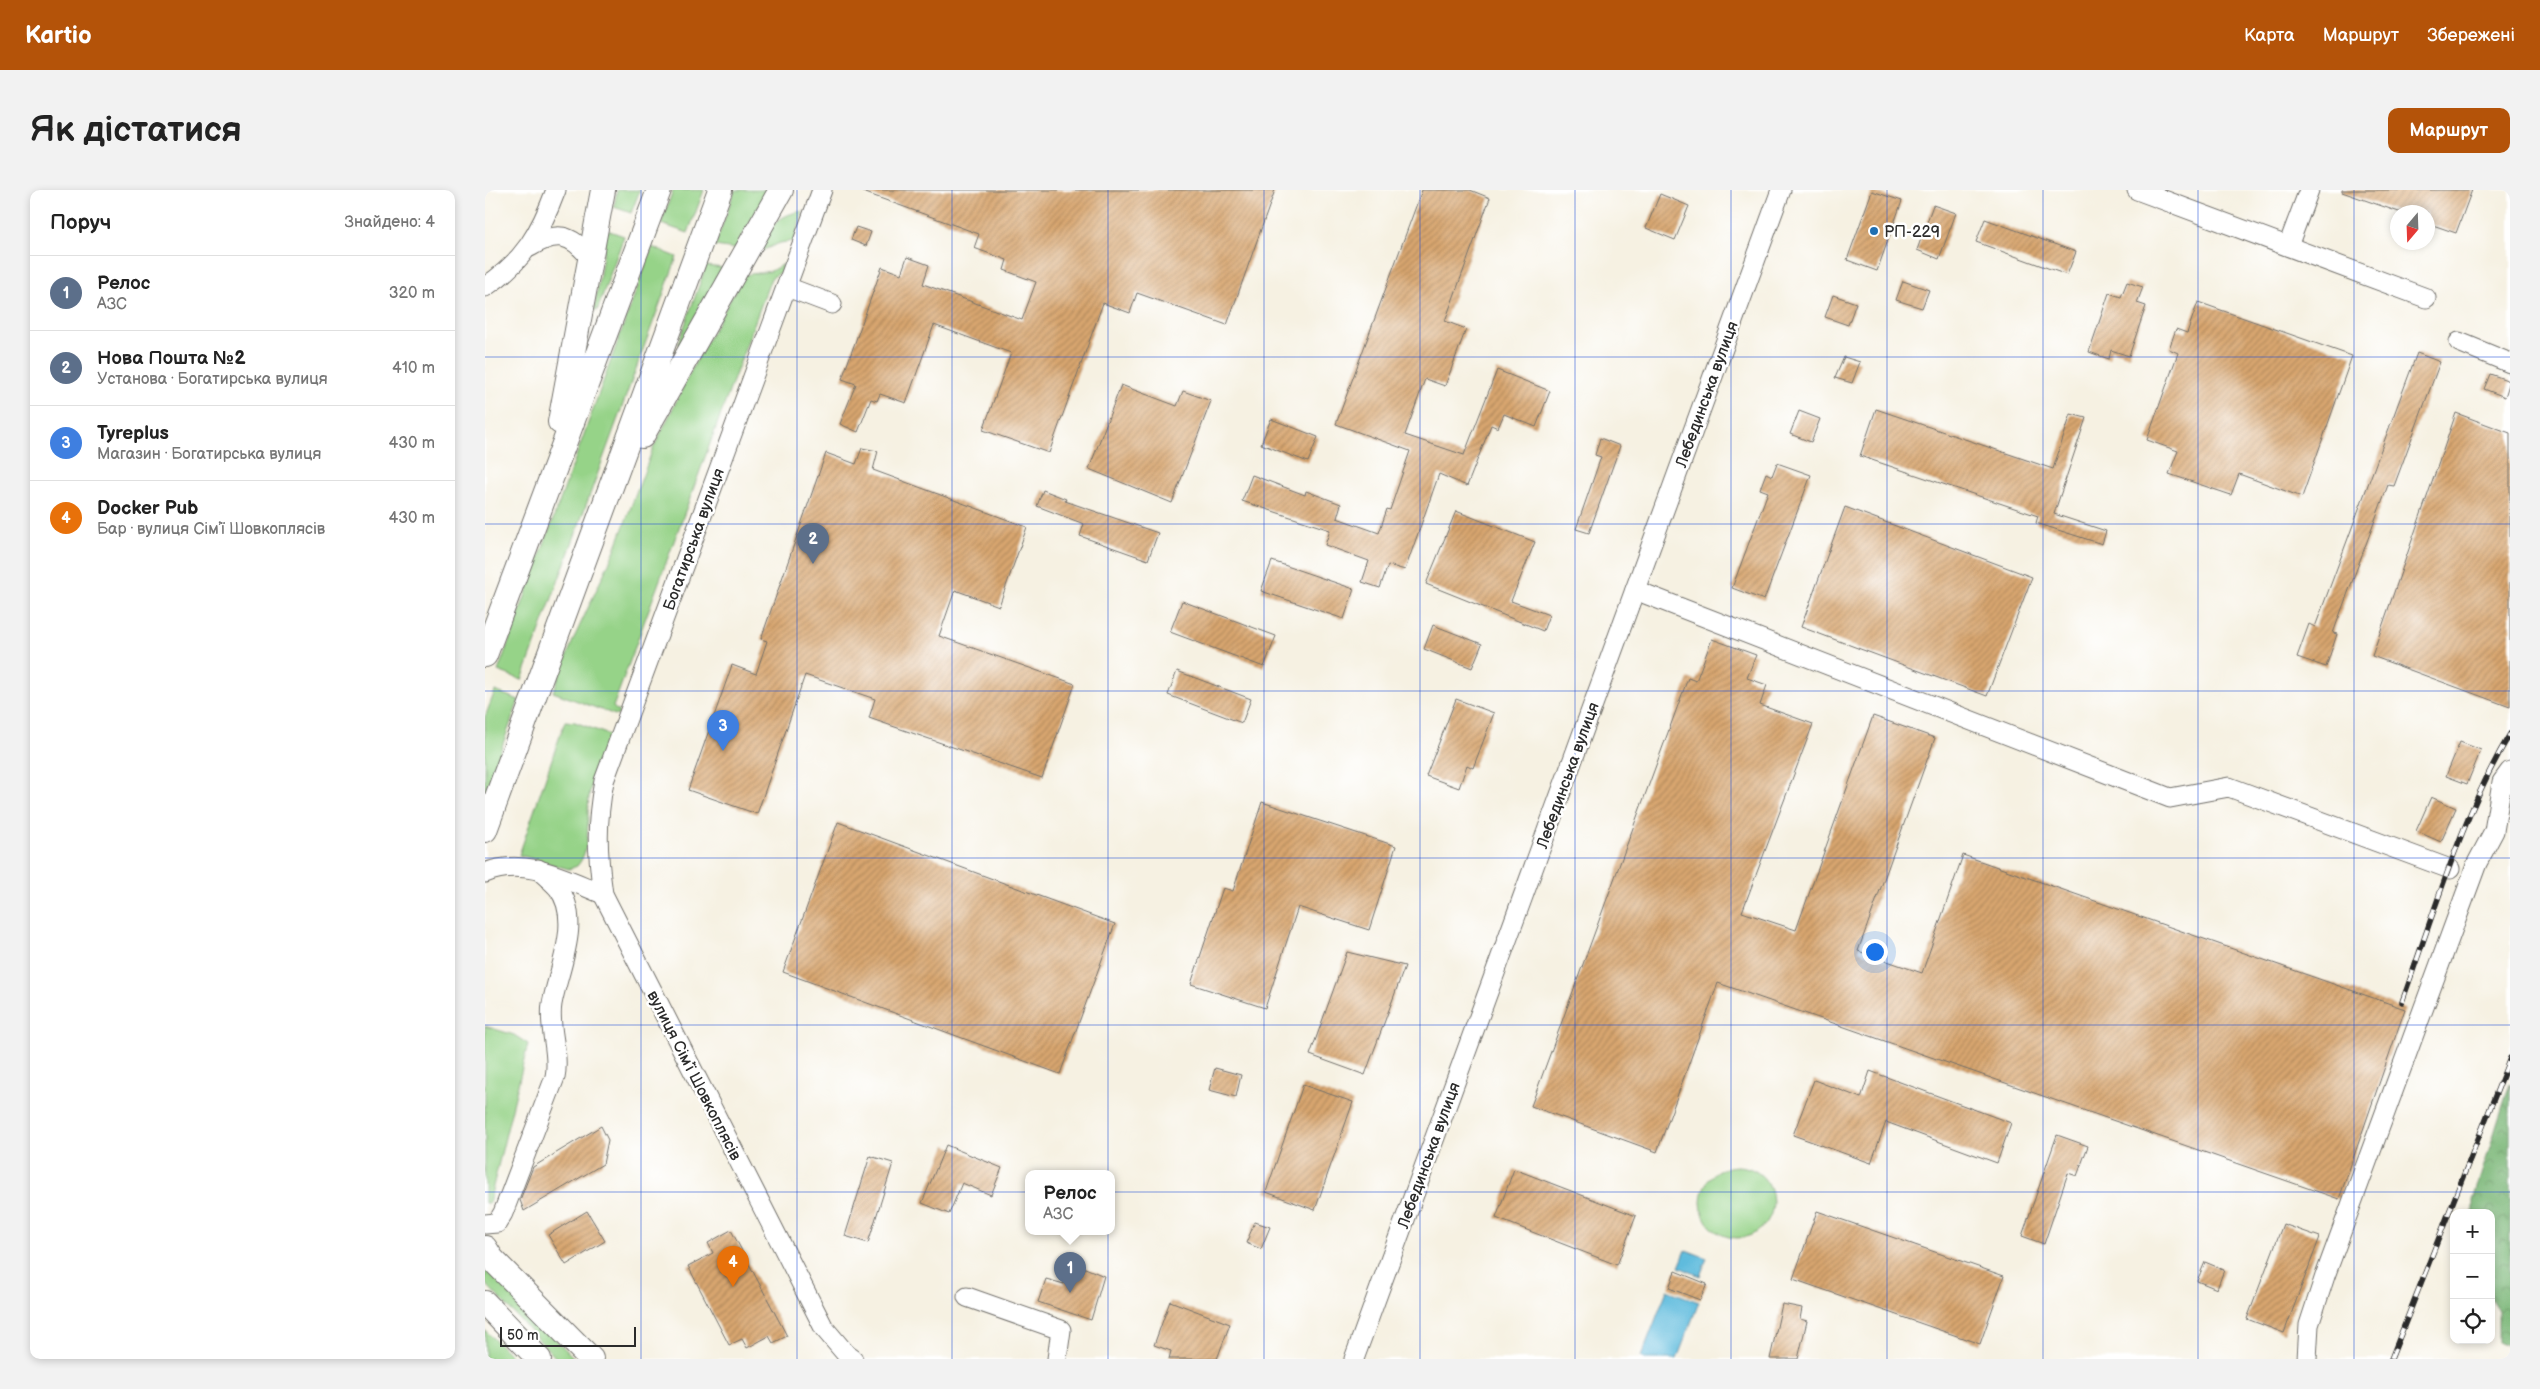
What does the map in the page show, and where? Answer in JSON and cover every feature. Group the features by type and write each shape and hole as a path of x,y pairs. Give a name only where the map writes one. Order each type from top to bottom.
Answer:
{"main road":[{"path":"549,483 603,190"},
{"path":"485,655 659,190"},
{"path":"485,830 720,190"},
{"path":"606,500 781,190"},
{"path":"485,1248 493,1259 591,1359"},
{"path":"485,1303 539,1359"}],"street":[{"path":"485,287 509,269 530,247 542,226 556,190"},
{"name":"Богатирська вулиця","path":"603,894 597,840 598,815 604,781 822,190"},
{"name":"Лебединська вулиця","path":"1354,1359 1781,190"},
{"path":"2137,190 2425,298"},
{"path":"2288,246 2309,190"},
{"path":"530,247 552,235 569,238 581,245 590,258"},
{"path":"787,287 832,304"},
{"path":"2459,342 2510,363"},
{"path":"1635,590 2170,798 2229,787 2450,869"},
{"path":"2307,1359 2309,1325 2325,1276 2477,864 2494,830 2502,782 2510,771"},
{"path":"485,873 511,866 538,869 603,894"},
{"path":"485,1224 497,1222 503,1213 555,1077 558,1063 552,1028 552,1004 562,972 569,921 566,905 558,889 538,869"},
{"name":"вулиця Сімʼї Шовкоплясів","path":"603,894 824,1328 846,1354 853,1359"},
{"path":"967,1297 1061,1330 1057,1359"}],"green space":[{"path":"617,190 640,190 631,213 614,207"},
{"path":"673,190 704,190 688,233 661,224"},
{"path":"735,190 768,190 735,249 715,246"},
{"path":"803,211 794,241 780,243 754,254 773,225 785,216"},
{"path":"607,230 624,236 597,311 594,310"},
{"path":"652,247 677,257 522,680 498,671"},
{"path":"783,264 780,273 771,278 613,707 619,712 618,716 553,692 574,638 614,552 652,451 694,365 744,275 771,271"},
{"path":"706,266 723,268 680,346 678,344"},
{"path":"495,691 519,700 485,793 485,717"},
{"path":"565,721 575,722 609,735 590,791 585,850 577,866 569,869 519,855"},
{"path":"485,1026 514,1035 528,1044 489,1203 485,1203"},
{"path":"2510,1083 2510,1345 2498,1342 2498,1310 2495,1305 2495,1209 2473,1209 2473,1200"},
{"path":"1744,1166 1763,1176 1771,1188 1773,1202 1771,1216 1763,1228 1751,1236 1730,1238 1711,1228 1703,1216 1701,1195 1711,1176 1723,1168"},
{"path":"485,1267 575,1359 557,1359 485,1283"},
{"path":"485,1330 514,1359 485,1359"}],"water":[{"path":"1686,1250 1707,1258 1700,1276 1679,1267"},
{"path":"1667,1290 1699,1302 1677,1359 1645,1359 1641,1357"}],"building":[{"path":"863,190 1275,190 1227,325 1137,293 1130,313 1103,303 1049,453 983,430 1011,353 934,325 906,403 880,394 877,401 871,399 858,432 840,424 856,384 842,379 882,267 901,274 907,257 929,265 923,284 1022,320 1036,282 1004,270 1007,260 974,248 979,234 863,192"},
{"path":"1422,190 1470,190 1490,198 1445,321 1466,329 1445,386 1425,379 1405,435 1464,455 1497,370 1550,391 1536,427 1504,414 1498,428 1491,425 1467,486 1439,474 1405,570 1388,565 1380,588 1362,582 1369,561 1325,545 1330,530 1242,501 1252,475 1305,495 1306,491 1341,504 1337,518 1379,533 1387,509 1390,510 1410,451 1336,424"},
{"path":"2342,190 2472,190 2456,233 2435,226 2435,205 2390,205 2390,209 2342,192"},
{"name":"РП-229","path":"1872,191 1902,201 1877,271 1847,260"},
{"path":"1660,194 1689,206 1675,240 1646,228"},
{"path":"1933,205 1956,213 1939,259 1917,250"},
{"path":"1985,219 2076,252 2067,275 1976,242"},
{"path":"856,227 871,232 866,246 851,240"},
{"path":"1903,281 1929,290 1922,308 1896,300"},
{"path":"2127,282 2143,287 2137,303 2146,306 2129,356 2111,350 2109,359 2089,352 2109,293 2121,297"},
{"path":"1833,295 1856,303 1848,325 1825,317"},
{"path":"2198,302 2352,356 2302,497 2239,474 2231,495 2169,474 2178,451 2147,440 2178,353 2169,349 2176,329 2187,333"},
{"path":"2417,353 2440,362 2394,486 2388,485 2333,633 2337,634 2326,667 2297,657 2309,624 2315,627"},
{"path":"1844,357 1860,362 1852,383 1835,378"},
{"path":"2490,374 2510,381 2505,397 2484,389"},
{"path":"1121,385 1177,406 1183,391 1211,401 1172,503 1089,469"},
{"path":"1876,409 2053,469 2071,414 2086,418 2054,514 2106,531 2102,544 2036,523 2038,516 1860,456"},
{"path":"1799,411 1820,419 1811,442 1790,434"},
{"path":"2456,413 2510,433 2510,707 2372,656"},
{"path":"1271,419 1318,437 1308,462 1261,444"},
{"path":"1600,438 1620,446 1589,533 1576,529 1601,457 1595,455"},
{"path":"862,448 878,451 873,470 1027,527 999,606 955,590 939,636 1075,684 1042,778 869,718 875,699 805,675 757,814 688,790 732,665 756,674 767,641 761,639 826,453 856,464"},
{"path":"1777,463 1811,475 1764,600 1732,588 1768,492 1760,489 1766,473 1772,476"},
{"path":"1043,490 1066,499 1065,501 1158,533 1148,560 1080,536 1084,524 1037,506"},
{"path":"1845,507 2032,577 1987,696 1801,627"},
{"path":"1456,511 1535,542 1511,601 1549,615 1543,631 1426,584"},
{"path":"1272,561 1354,589 1344,619 1261,591"},
{"path":"1182,601 1276,636 1264,667 1170,632"},
{"path":"1433,625 1482,644 1472,668 1424,649"},
{"path":"1712,639 1756,655 1747,678 1767,685 1760,705 1813,724 1742,912 1796,930 1873,716 1935,738 1858,951 1922,973 1963,855 2405,1009 2339,1199 1718,983 1657,1152 1531,1106 1688,678 1696,681"},
{"path":"1177,671 1251,699 1242,723 1168,695"},
{"path":"1456,699 1494,713 1473,768 1467,765 1459,788 1426,776"},
{"path":"2460,742 2481,750 2467,784 2446,776"},
{"path":"2431,797 2456,808 2441,842 2416,831"},
{"path":"1262,802 1396,846 1369,930 1298,907 1265,1008 1191,984 1223,888 1233,891"},
{"path":"838,822 1115,924 1060,1074 783,972"},
{"path":"1347,952 1405,966 1365,1075 1310,1055"},
{"path":"1215,1068 1241,1075 1236,1097 1209,1090"},
{"path":"1870,1071 2011,1123 1997,1163 1886,1122 1871,1163 1793,1135 1814,1080 1861,1098"},
{"path":"1303,1085 1353,1102 1315,1210 1266,1192"},
{"path":"601,1126 608,1140 603,1164 524,1211 520,1200 533,1167"},
{"path":"2057,1135 2088,1146 2077,1176 2068,1173 2044,1244 2022,1236"},
{"path":"946,1145 1002,1168 991,1195 962,1183 949,1214 922,1203"},
{"path":"870,1156 893,1163 868,1243 845,1236"},
{"path":"1514,1169 1636,1216 1617,1265 1496,1218"},
{"path":"587,1211 605,1241 566,1265 548,1235"},
{"path":"1817,1211 2004,1276 1980,1344 1793,1279"},
{"path":"1255,1222 1270,1227 1261,1249 1246,1243"},
{"path":"2283,1224 2320,1237 2284,1333 2247,1319"},
{"path":"731,1230 787,1336 773,1343 769,1336 747,1348 742,1339 729,1345 688,1266 713,1253 708,1243"},
{"path":"1071,1262 1104,1276 1091,1320 1038,1302 1046,1279 1064,1284"},
{"path":"2205,1262 2224,1270 2217,1289 2197,1281"},
{"path":"1675,1271 1707,1284 1700,1300 1669,1288"},
{"path":"1170,1301 1230,1324 1217,1359 1169,1359 1171,1351 1154,1345"},
{"path":"1782,1304 1802,1308 1800,1319 1807,1321 1798,1359 1770,1359"}],"railway":[{"path":"2402,1002 2463,831 2477,797 2510,734"},
{"path":"2391,1359 2510,1058"}],"place":[{"name":"РП-229","path":"1874,231"},
{"name":"Нова Пошта №2","path":"813,564"},
{"name":"Tyreplus","path":"723,751"},
{"name":"Docker Pub","path":"733,1287"},
{"name":"Релос","path":"1070,1293"}]}
